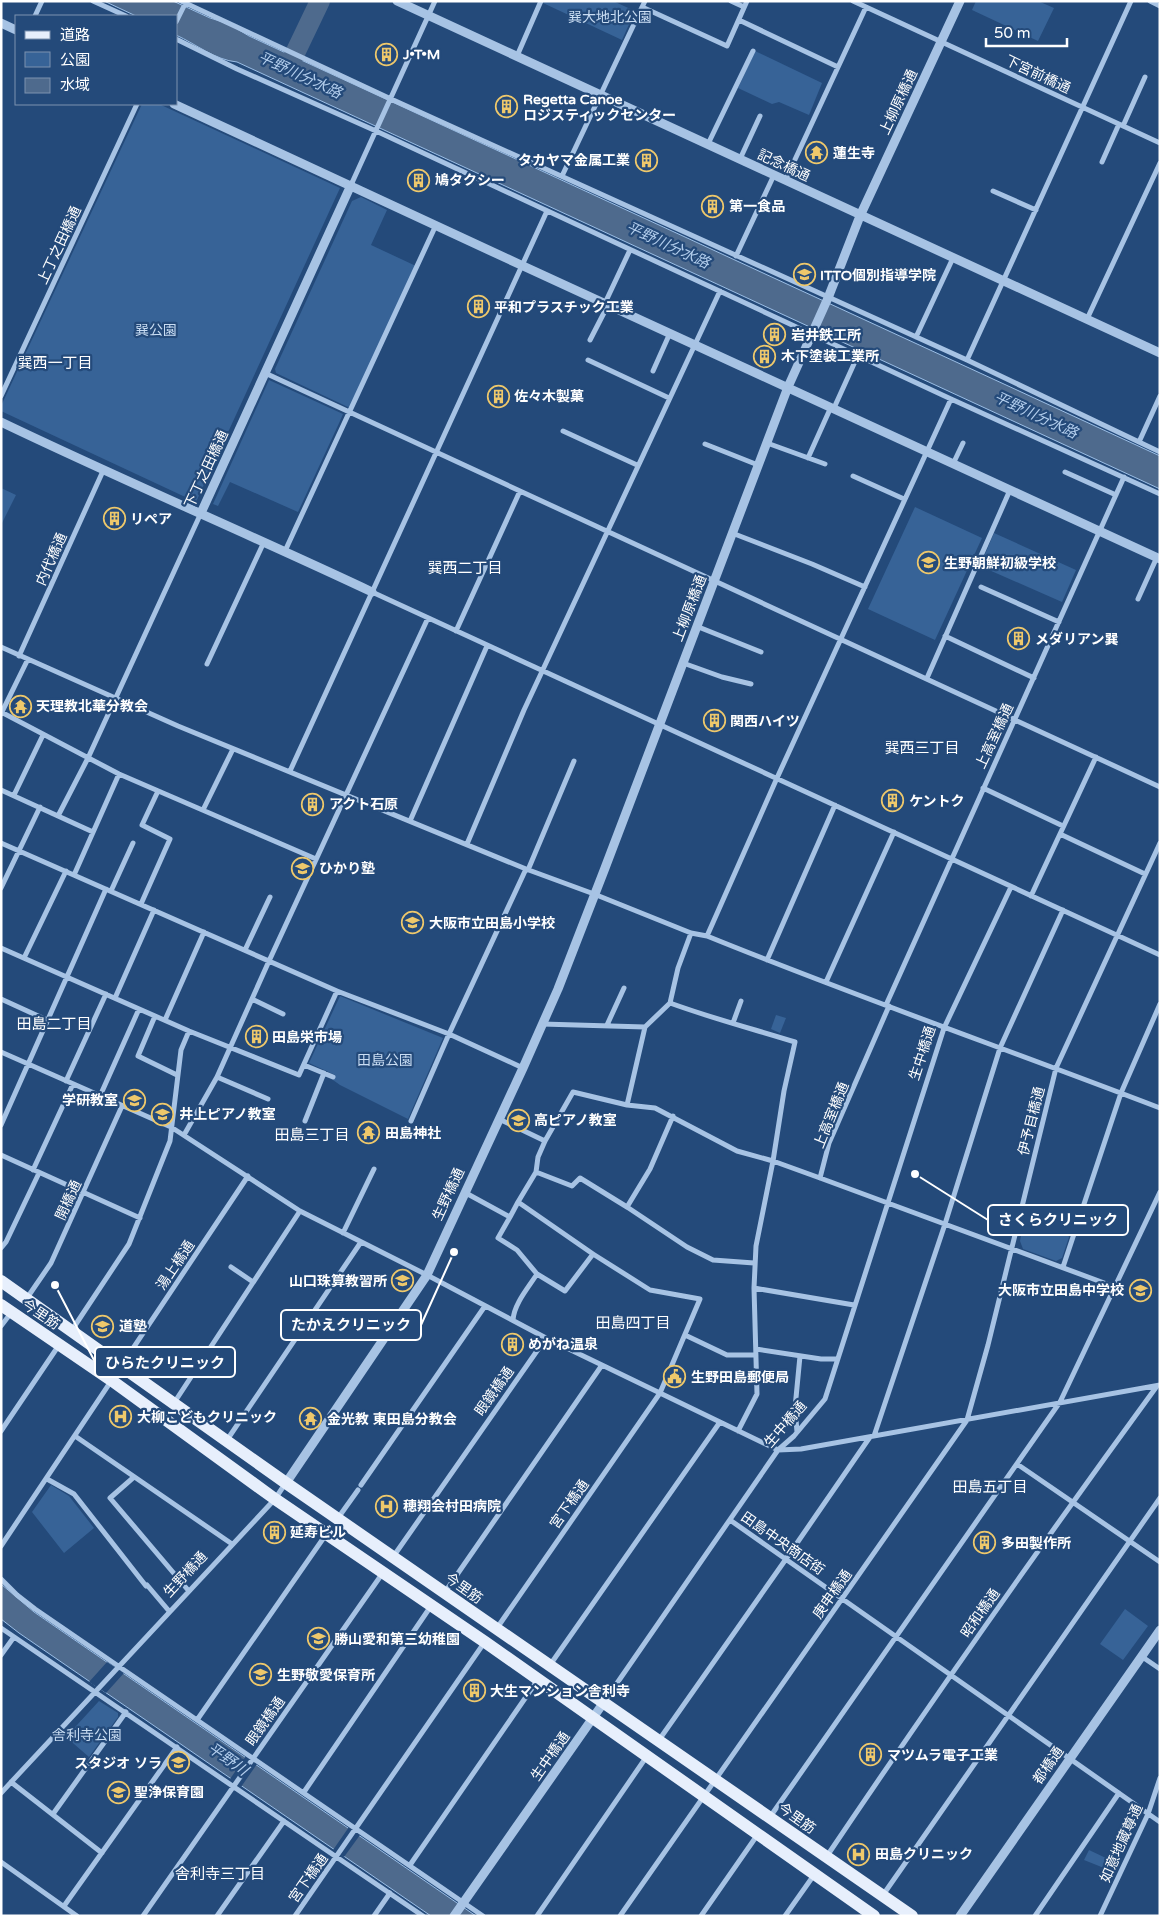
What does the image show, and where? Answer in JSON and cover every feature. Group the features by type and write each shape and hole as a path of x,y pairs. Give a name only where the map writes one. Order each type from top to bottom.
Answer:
{"main road":[{"name":"今里筋","path":"1,1281 286,1483 912,1916"},
{"name":"今里筋","path":"6,1309 111,1380 275,1499 485,1642 815,1874 870,1915"}],"street":[{"path":"35,15 42,1"},
{"path":"93,1 124,15"},
{"name":"記念橋通","path":"397,1 1160,353"},
{"path":"391,99 435,1"},
{"path":"516,56 541,1"},
{"path":"731,1 744,8"},
{"path":"562,176 643,4 727,46 747,1"},
{"name":"下宮前橋通","path":"852,1 1160,143"},
{"name":"上柳原橋通","path":"594,894 788,387 828,298 860,216 960,1"},
{"path":"967,360 1131,1"},
{"path":"1150,1 1160,6"},
{"path":"178,17 184,3 967,360 1160,452"},
{"path":"785,180 866,7"},
{"path":"739,20 838,67"},
{"path":"1,23 15,30"},
{"path":"178,40 237,69 376,131 951,399 1160,494"},
{"path":"708,144 753,51"},
{"path":"1102,162 1145,77"},
{"name":"下丁之田橋通","path":"58,816 116,699 391,99"},
{"name":"上丁之田橋通","path":"1,396 137,105"},
{"path":"176,105 1158,558 1138,599"},
{"path":"740,159 760,116"},
{"path":"1087,319 1160,163"},
{"path":"736,256 774,175"},
{"path":"993,191 1036,210"},
{"path":"290,771 547,211"},
{"path":"285,551 436,225"},
{"path":"590,340 630,250"},
{"path":"916,337 952,258"},
{"path":"467,844 542,671 720,291"},
{"path":"653,371 670,333"},
{"path":"808,458 858,355"},
{"path":"588,360 669,398"},
{"path":"265,373 1015,718 1160,787"},
{"path":"1139,442 1160,396"},
{"path":"707,936 777,778 951,399"},
{"path":"1,422 103,471 264,541 487,646 1160,955"},
{"path":"564,431 637,466"},
{"path":"767,443 825,464"},
{"path":"953,464 963,443"},
{"path":"705,444 758,465"},
{"name":"内代橋通","path":"19,656 103,471"},
{"path":"1065,472 1116,495"},
{"path":"853,476 904,499"},
{"name":"上高室橋通","path":"820,1178 829,1143 887,1005 951,858 1124,477"},
{"path":"927,678 1010,489"},
{"path":"456,631 520,491"},
{"path":"732,533 812,564 864,587"},
{"path":"207,664 264,541"},
{"path":"981,587 1059,622"},
{"path":"184,1135 217,1077 428,618"},
{"path":"696,626 760,652"},
{"path":"945,636 1034,678"},
{"path":"410,820 487,646"},
{"path":"1,647 233,749 410,820 527,870 692,933 707,936 944,1028 1160,1108"},
{"path":"28,659 2,713 118,774 316,859"},
{"path":"682,663 722,677 751,684"},
{"path":"14,795 43,735"},
{"path":"203,810 233,749"},
{"path":"1031,896 1096,757"},
{"path":"411,1121 449,1034 527,870 574,761"},
{"path":"74,875 118,774"},
{"path":"983,788 1063,826"},
{"path":"1,790 93,832"},
{"path":"141,904 170,839 142,825 158,791"},
{"path":"767,960 835,805"},
{"path":"1,888 40,807"},
{"path":"826,982 894,832"},
{"path":"1060,834 1145,874"},
{"path":"1,843 337,991 449,1034 523,1068"},
{"path":"1,1125 67,977 108,890 133,843"},
{"name":"伊予目橋通","path":"967,1420 988,1345 1056,1068 1160,843"},
{"path":"24,958 66,872"},
{"name":"生中橋通","path":"454,1916 778,1450 797,1432 825,1399 836,1359 944,1028 1011,887"},
{"name":"生野橋通","path":"96,1689 275,1499 427,1275 558,989 594,894"},
{"path":"245,950 270,897"},
{"path":"115,998 154,910"},
{"path":"658,1740 872,1436 945,1224 1000,1048 1063,910"},
{"path":"165,1020 204,932"},
{"path":"628,1105 646,1027 670,1003 678,968 692,933"},
{"path":"1,948 189,1031 299,1075 337,991"},
{"path":"607,1025 624,988"},
{"path":"66,1081 106,994"},
{"path":"1,998 47,1020"},
{"path":"252,999 283,1014"},
{"path":"733,1023 741,1001"},
{"path":"670,1003 709,1017 795,1042 784,1091 754,1263 757,1394 738,1431"},
{"path":"1063,1267 1121,1093 1160,1004"},
{"path":"100,1096 139,1009"},
{"path":"156,1016 138,1056 177,1075"},
{"path":"542,1024 646,1027"},
{"path":"72,1331 129,1244 170,1142 181,1050 189,1031"},
{"path":"1,1052 171,1127 300,1211 546,1338 778,1450 801,1449 1158,1386"},
{"path":"304,1065 332,1077"},
{"path":"304,1121 324,1073"},
{"path":"217,1077 268,1099"},
{"path":"33,1170 74,1084"},
{"path":"518,1202 593,1254 565,1291 537,1274 517,1250 498,1238 518,1202 536,1172 538,1157 545,1141 573,1092 628,1105 655,1108 736,1151 773,1161 1063,1267 1115,1288"},
{"name":"開橋通","path":"27,1299 51,1263 122,1106"},
{"path":"627,1207 650,1169 673,1116"},
{"path":"499,1119 545,1141"},
{"path":"1,1156 140,1218"},
{"path":"343,1233 374,1169"},
{"path":"1,1248 6,1242 39,1172"},
{"path":"536,1172 572,1186 580,1178 687,1246 713,1260 754,1263"},
{"name":"湯上橋通","path":"1,1546 248,1176"},
{"path":"464,1192 510,1217"},
{"path":"770,1818 1060,1402 1160,1192"},
{"path":"174,1404 300,1211"},
{"path":"1019,1216 1074,1233"},
{"path":"226,1440 360,1242"},
{"name":"宮下橋通","path":"497,1628 660,1393 700,1299 650,1290 593,1254"},
{"path":"230,1267 253,1282"},
{"path":"513,1320 513,1314 537,1274"},
{"path":"754,1288 854,1305"},
{"path":"361,1485 485,1306"},
{"path":"1,1326 6,1309"},
{"path":"685,1334 727,1355 756,1352 836,1359"},
{"name":"眼鏡橋通","path":"393,1557 546,1338"},
{"path":"1,1431 59,1345"},
{"path":"797,1432 795,1408 800,1356"},
{"path":"445,1592 602,1365"},
{"name":"昭和橋通","path":"826,1857 951,1674 1072,1503 1158,1386"},
{"name":"庚申橋通","path":"704,1797 967,1420"},
{"path":"550,1665 720,1422"},
{"path":"75,1436 232,1544"},
{"path":"1017,1464 1160,1562"},
{"path":"134,1477 110,1498 188,1590"},
{"path":"47,1478 74,1494 146,1586 169,1611"},
{"path":"338,1518 358,1490"},
{"path":"882,1895 1160,1498"},
{"name":"田島中央商店街","path":"730,1520 1160,1822"},
{"path":"197,1720 327,1533"},
{"name":"眼鏡橋通","path":"235,1784 383,1572"},
{"path":"1,1579 35,1609 117,1667 304,1792 355,1830 483,1916"},
{"path":"304,1792 432,1605"},
{"path":"1,1628 96,1689 126,1712 235,1784 284,1821 338,1855 423,1916"},
{"name":"都橋通","path":"960,1916 1160,1630"},
{"path":"1,1656 14,1637"},
{"path":"355,1830 485,1642"},
{"path":"1141,1656 1160,1669"},
{"path":"410,1866 538,1680"},
{"path":"1,1793 96,1689"},
{"path":"52,1814 126,1712"},
{"path":"64,1906 178,1747"},
{"path":"537,1916 647,1756"},
{"name":"如意地蔵尊通","path":"1100,1916 1148,1814 1160,1778"},
{"path":"11,1782 102,1852"},
{"path":"144,1916 235,1784"},
{"path":"1035,1916 1119,1793"},
{"path":"620,1916 704,1797"},
{"path":"217,1916 284,1821"},
{"name":"宮下橋通","path":"295,1916 355,1830"},
{"path":"701,1916 758,1834"},
{"path":"1,1862 77,1916"},
{"path":"786,1916 815,1874"},
{"path":"374,1916 390,1893"}],"green space":[{"name":"巽大地北公園","path":"544,1 613,1 635,11 622,40 543,3"},
{"path":"976,1 1038,1 1054,8 1038,41 972,10"},
{"path":"755,51 822,83 809,115 779,102 772,104 738,88"},
{"name":"巽公園","path":"142,105 161,105 340,188 196,502 1,411 1,406"},
{"path":"361,197 387,210 371,245 416,266 350,408 276,373 275,369 352,201"},
{"path":"269,380 343,414 340,421 298,512 230,482 218,506 213,504"},
{"path":"1,488 16,495 1,525"},
{"path":"915,507 982,538 935,640 868,609"},
{"path":"994,533 1076,570 1062,602 980,566"},
{"name":"田島公園","path":"340,996 443,1038 408,1119 340,1085 333,1080 335,1075 309,1063"},
{"path":"776,1015 786,1018 780,1033 771,1029"},
{"path":"1024,1220 1067,1233 1069,1237 1062,1258 1056,1261 1023,1249 1020,1241"},
{"path":"51,1485 69,1496 94,1528 64,1553 32,1512"},
{"path":"1125,1609 1148,1626 1123,1660 1100,1644"},
{"name":"舎利寺公園","path":"99,1701 118,1713 118,1717 89,1757 66,1737"},
{"path":"1089,1850 1108,1859 1104,1868 1084,1860"}],"water":[{"name":"平野川分水路","path":"104,1 173,1 210,18 229,24 249,36 1160,456 1160,489 237,62 213,55 178,36 178,15 134,15"},
{"name":"平野川","path":"1,1584 34,1612 476,1916 431,1916 19,1633 1,1619"}],"pier":[{"path":"107,1662 124,1673 106,1693 89,1682"},
{"path":"246,1756 257,1764 241,1787 230,1779"},
{"path":"349,1827 360,1835 344,1857 333,1850"}],"waterway":[{"path":"287,70 320,1"}],"place":[{"name":"J•T•M","path":"387,54"},
{"name":"Regetta Canoe ロジスティックセンター","path":"507,107"},
{"name":"蓮生寺","path":"817,153"},
{"name":"タカヤマ金属工業","path":"646,160"},
{"name":"鳩タクシー","path":"419,180"},
{"name":"第一食品","path":"713,206"},
{"name":"ITTO個別指導学院","path":"804,275"},
{"name":"平和プラスチック工業","path":"478,307"},
{"name":"岩井鉄工所","path":"775,335"},
{"name":"木下塗装工業所","path":"765,356"},
{"name":"佐々木製菓","path":"498,396"},
{"name":"リペア","path":"114,519"},
{"name":"生野朝鮮初級学校","path":"928,563"},
{"name":"メダリアン巽","path":"1019,639"},
{"name":"天理教北華分教会","path":"20,706"},
{"name":"関西ハイツ","path":"714,721"},
{"name":"ケントク","path":"893,801"},
{"name":"アクト石原","path":"313,804"},
{"name":"ひかり塾","path":"303,868"},
{"name":"大阪市立田島小学校","path":"413,923"},
{"name":"田島栄市場","path":"256,1037"},
{"name":"学研教室","path":"134,1100"},
{"name":"井上ピアノ教室","path":"163,1114"},
{"name":"高ピアノ教室","path":"518,1120"},
{"name":"田島神社","path":"369,1133"},
{"name":"さくらクリニック","path":"915,1174"},
{"name":"たかえクリニック","path":"454,1252"},
{"name":"山口珠算教習所","path":"403,1281"},
{"name":"ひらたクリニック","path":"55,1285"},
{"name":"大阪市立田島中学校","path":"1140,1290"},
{"name":"道塾","path":"103,1326"},
{"name":"めがね温泉","path":"512,1344"},
{"name":"生野田島郵便局","path":"675,1377"},
{"name":"大柳こどもクリニック","path":"121,1417"},
{"name":"金光教 東田島分教会","path":"311,1419"},
{"name":"穂翔会村田病院","path":"387,1506"},
{"name":"延寿ビル","path":"274,1532"},
{"name":"多田製作所","path":"985,1543"},
{"name":"勝山愛和第三幼稚園","path":"318,1639"},
{"name":"生野敬愛保育所","path":"261,1675"},
{"name":"大生マンション舎利寺","path":"474,1691"},
{"name":"マツムラ電子工業","path":"871,1755"},
{"name":"スタジオ ソラ","path":"178,1763"},
{"name":"聖浄保育園","path":"118,1792"},
{"name":"田島クリニック","path":"859,1854"}],"district":[{"name":"巽西一丁目","path":"55,363"},
{"name":"巽西二丁目","path":"465,568"},
{"name":"巽西三丁目","path":"922,748"},
{"name":"田島二丁目","path":"54,1024"},
{"name":"田島三丁目","path":"312,1135"},
{"name":"田島四丁目","path":"633,1323"},
{"name":"田島五丁目","path":"990,1487"},
{"name":"舎利寺三丁目","path":"220,1874"}]}
